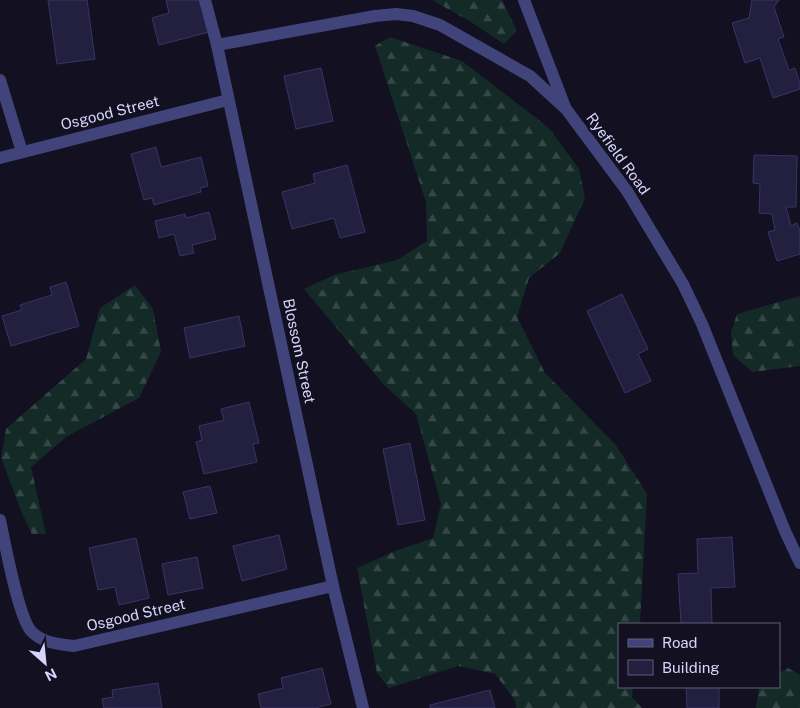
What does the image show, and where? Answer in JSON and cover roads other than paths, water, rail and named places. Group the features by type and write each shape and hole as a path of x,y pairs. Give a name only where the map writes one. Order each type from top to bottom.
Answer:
{"street":[{"name":"Blossom Street","path":"205,0 217,45 333,586 363,708"},
{"path":"524,0 566,109"},
{"name":"Ryefield Road","path":"217,45 375,16 396,14 413,16 440,26 530,76 566,109 627,191 683,284 702,324 785,531 800,563"},
{"path":"0,80 22,152"},
{"name":"Osgood Street","path":"0,158 228,100"},
{"name":"Osgood Street","path":"0,520 22,611 32,631 51,643 74,646 333,586"}]}
